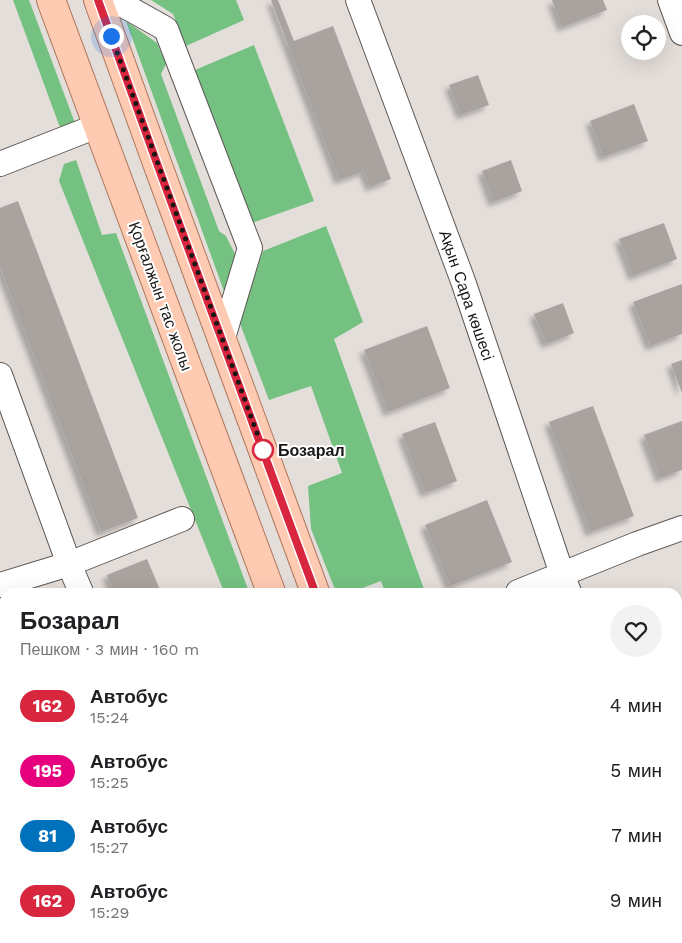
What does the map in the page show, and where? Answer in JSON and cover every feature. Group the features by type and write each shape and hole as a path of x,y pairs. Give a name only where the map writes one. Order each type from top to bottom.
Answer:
{"main road":[{"name":"Қорғалжын тас жолы","path":"51,0 270,588"},
{"path":"98,0 314,588"}],"street":[{"path":"114,0 166,29 250,248 222,341"},
{"name":"Ақын Сара көшесі","path":"358,0 463,281 566,583"},
{"path":"670,0 682,33"},
{"path":"0,164 97,126"},
{"path":"0,376 79,588"},
{"path":"0,585 70,564 182,518"},
{"path":"539,588 566,583 637,544 682,528"}],"green space":[{"path":"13,0 29,0 75,123 62,133"},
{"path":"151,0 236,0 244,20 186,46 173,14"},
{"path":"126,21 157,43 166,64 161,74 219,231 226,236 237,258 225,294"},
{"path":"254,45 314,201 252,223 195,70"},
{"path":"76,160 102,235 116,233 248,588 222,588 59,181 64,164"},
{"path":"326,226 363,322 334,339 424,588 384,588 381,581 363,588 334,588 311,529 308,486 342,473 311,386 269,400 239,321 263,251"}],"building":[{"path":"271,0 278,0 294,41 333,26 391,179 370,187 364,171 339,180"},
{"path":"552,0 603,0 607,10 562,27"},
{"path":"478,75 489,105 461,115 449,85"},
{"path":"634,104 648,141 603,157 590,121"},
{"path":"511,160 522,191 493,202 482,171"},
{"path":"18,201 138,518 101,532 0,267 0,208"},
{"path":"664,223 677,259 633,276 619,239"},
{"path":"682,284 682,334 650,346 633,302"},
{"path":"563,303 574,333 546,344 534,314"},
{"path":"427,326 450,388 388,412 364,350"},
{"path":"682,360 682,393 671,364"},
{"path":"593,406 634,516 590,532 549,422"},
{"path":"682,421 682,470 660,478 644,435"},
{"path":"435,422 457,481 425,493 402,434"},
{"path":"487,500 512,562 450,586 425,525"},
{"path":"147,559 159,588 112,588 107,575"}],"bus line":[{"name":"162","path":"98,0 314,588"}],"place":[{"name":"Бозарал","path":"263,450"}],"route":[{"path":"111,36 264,452 263,450"}]}
